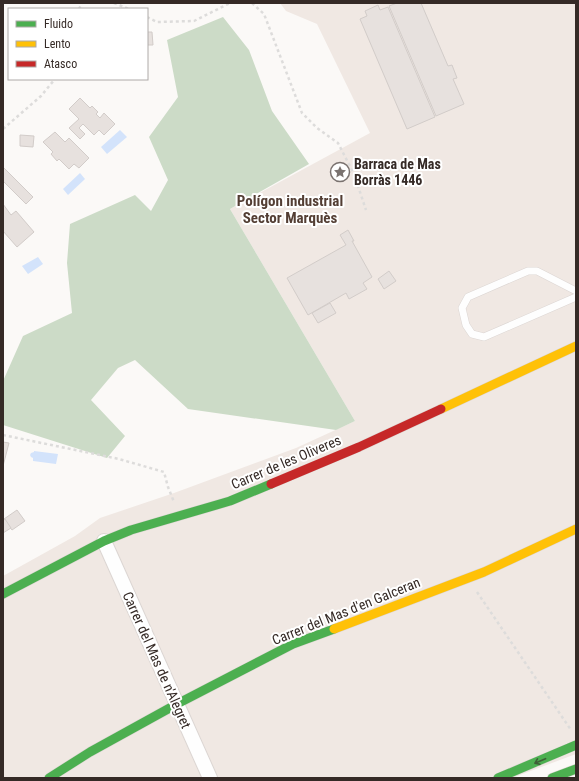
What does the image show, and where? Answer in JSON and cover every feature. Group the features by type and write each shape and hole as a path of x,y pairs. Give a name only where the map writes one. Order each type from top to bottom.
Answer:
{"main road":[{"name":"Carrer de les Oliveres","path":"3,594 104,541 131,530 230,501 352,450 576,346"},
{"name":"Carrer del Mas d'en Galceran","path":"49,778 90,752 177,704 293,644 484,572 576,529"},
{"path":"498,778 576,745"},
{"path":"552,778 576,769"}],"street":[{"name":"Carrer del Mas de n'Alegret","path":"104,541 210,778"}],"lane":[{"path":"576,291 537,271 528,271 468,297 462,308 466,325 472,334 484,336 576,297"}],"path":[{"path":"114,3 126,8"},
{"path":"148,18 157,22 194,21 230,3"},
{"path":"252,3 264,14 302,113 317,128 338,142 354,174 366,210"},
{"path":"3,130 41,96 54,80"},
{"path":"3,435 119,459 164,472 180,516"},
{"path":"467,578 572,731"}],"shaded area":[{"path":"280,3 576,3 576,754 512,778 3,778 3,576 75,536 100,518 174,493 296,448 355,421 230,209 370,133 317,24 286,11"}],"green space":[{"path":"223,17 249,50 272,111 309,164 230,209 355,421 336,430 188,409 135,360 118,368 91,400 125,436 107,458 3,425 3,381 23,336 72,313 67,263 70,224 135,195 151,211 168,180 149,137 178,97 167,40"}],"water":[{"path":"120,130 127,137 107,154 101,147"},
{"path":"80,173 85,179 68,195 63,189"},
{"path":"38,257 43,264 28,274 22,266"},
{"path":"34,451 58,454 56,464 33,461 33,458 30,455"}],"building":[{"path":"397,3 421,3 448,66 452,65 457,78 453,79 464,104 436,116 389,6"},
{"path":"378,5 380,10 388,7 435,117 407,129 360,19 367,16 365,11"},
{"path":"148,32 152,32 153,45 148,45"},
{"path":"80,98 90,108 92,106 98,112 96,114 100,118 104,113 115,124 104,135 99,130 94,135 83,124 79,128 85,134 80,139 69,128 79,119 69,109"},
{"path":"55,132 65,142 69,138 89,158 79,168 74,164 69,169 59,159 57,161 51,154 53,152 43,142"},
{"path":"20,135 34,136 33,147 20,146"},
{"path":"3,167 33,197 26,204 3,181"},
{"path":"3,204 11,215 16,211 34,232 17,247 3,231"},
{"path":"348,230 354,241 352,241 372,277 363,283 367,289 349,299 346,293 308,315 287,278 346,245 340,235"},
{"path":"389,271 396,281 384,289 378,279"},
{"path":"330,303 336,313 318,323 312,313"},
{"path":"3,442 9,443 3,466"},
{"path":"17,510 25,521 12,530 4,519"},
{"path":"5,519 11,528 3,533 3,520"}],"traffic: fast":[{"path":"3,594 104,541 131,530 230,501 271,484"},
{"path":"49,778 90,752 177,704 293,644 334,629"},
{"path":"498,778 576,745"},
{"path":"552,778 576,769"}],"traffic: slow":[{"path":"441,409 576,346"},
{"path":"334,629 484,572 576,529"}],"traffic: jam":[{"path":"271,484 359,447 441,409"}],"place":[{"name":"Barraca de Mas Borràs 1446","path":"340,172"}],"district":[{"name":"Polígon industrial Sector Marquès","path":"290,210"}]}
